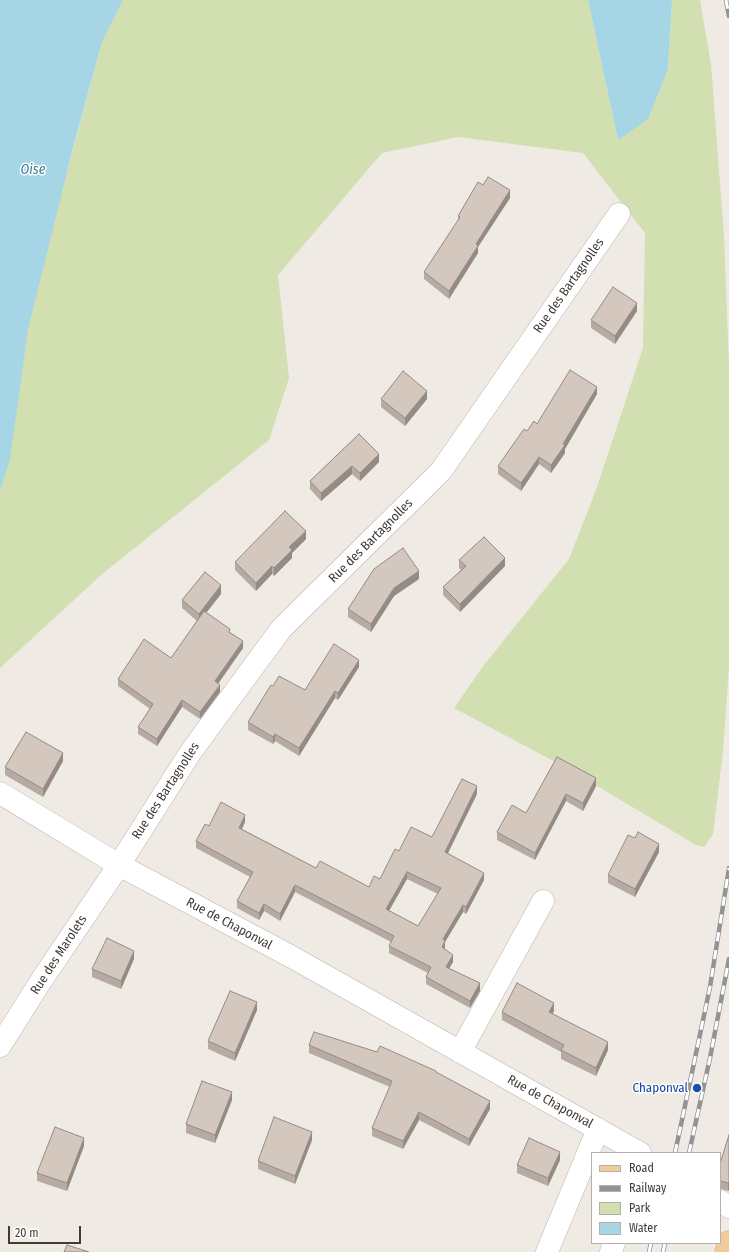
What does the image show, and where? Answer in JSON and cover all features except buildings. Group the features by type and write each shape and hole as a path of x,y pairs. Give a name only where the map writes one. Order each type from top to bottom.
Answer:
{"main road":[{"path":"726,1252 729,1242"}],"street":[{"name":"Rue des Bartagnolles","path":"119,865 190,753 281,629 441,471 619,214"},
{"name":"Rue de Chaponval","path":"0,793 119,865 292,957 638,1152"},
{"name":"Rue des Marolets","path":"0,1046 39,984 119,865"},
{"path":"460,1052 543,901"},
{"path":"547,1252 598,1129"},
{"path":"721,1202 729,1208"}],"green space":[{"path":"123,0 588,0 618,140 668,69 672,0 700,0 711,64 724,237 729,365 729,666 723,751 713,834 704,847 696,845 572,771 454,708 484,665 569,559 596,490 643,348 645,233 583,153 458,137 382,153 278,275 289,378 269,440 101,575 0,668 0,481 27,321 102,42"}],"water":[{"name":"Oise","path":"0,0 123,0 102,42 73,148 28,329 10,459 0,491"},
{"path":"588,0 672,0 668,69 648,119 618,140"}],"railway":[{"path":"726,0 729,16"},
{"path":"675,1152 710,987 729,868"},
{"path":"689,1152 710,1058 729,959"},
{"path":"649,1252 651,1244"},
{"path":"663,1252 665,1244"}],"place":[{"name":"Chaponval","path":"697,1088"}]}
